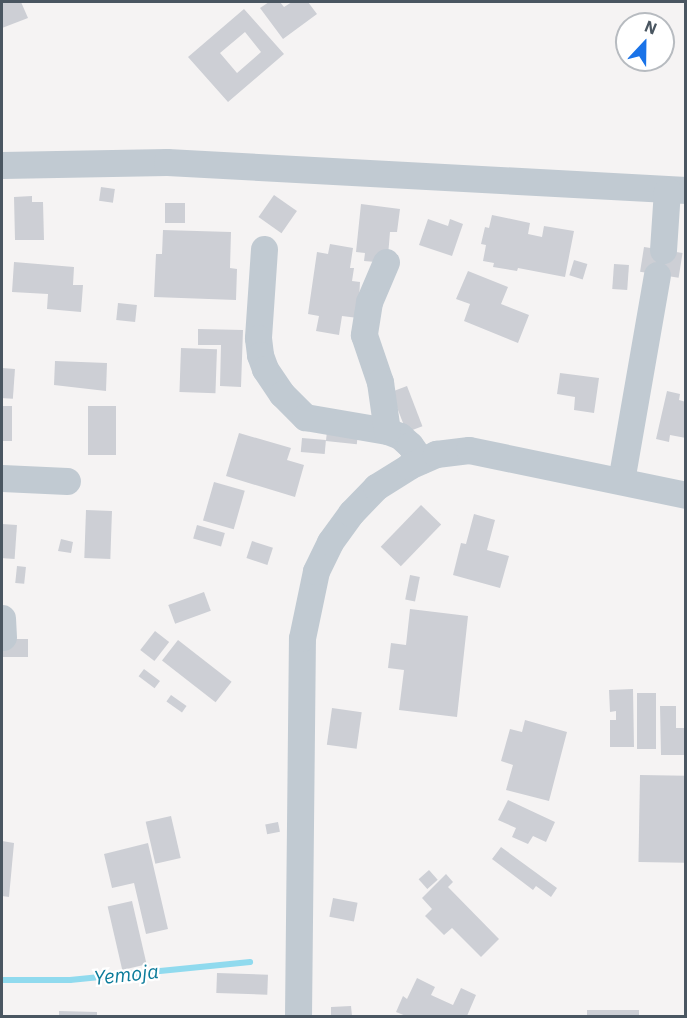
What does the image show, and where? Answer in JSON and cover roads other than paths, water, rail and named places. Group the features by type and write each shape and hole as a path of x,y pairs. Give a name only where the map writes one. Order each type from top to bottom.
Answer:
{"street":[{"path":"2,165 167,162 676,190 660,262 621,481"},
{"path":"264,249 258,338 260,355 270,377 297,412 305,417 387,431 400,436 410,445 421,461"},
{"path":"386,262 369,302 364,335 380,382 387,431"},
{"path":"298,1017 299,710 304,627 316,572 330,542 351,513 376,487 421,461 436,454 469,450 686,495"},
{"path":"2,478 67,481"}],"waterway":[{"name":"Yemoja","path":"2,980 70,980 250,962"}]}
